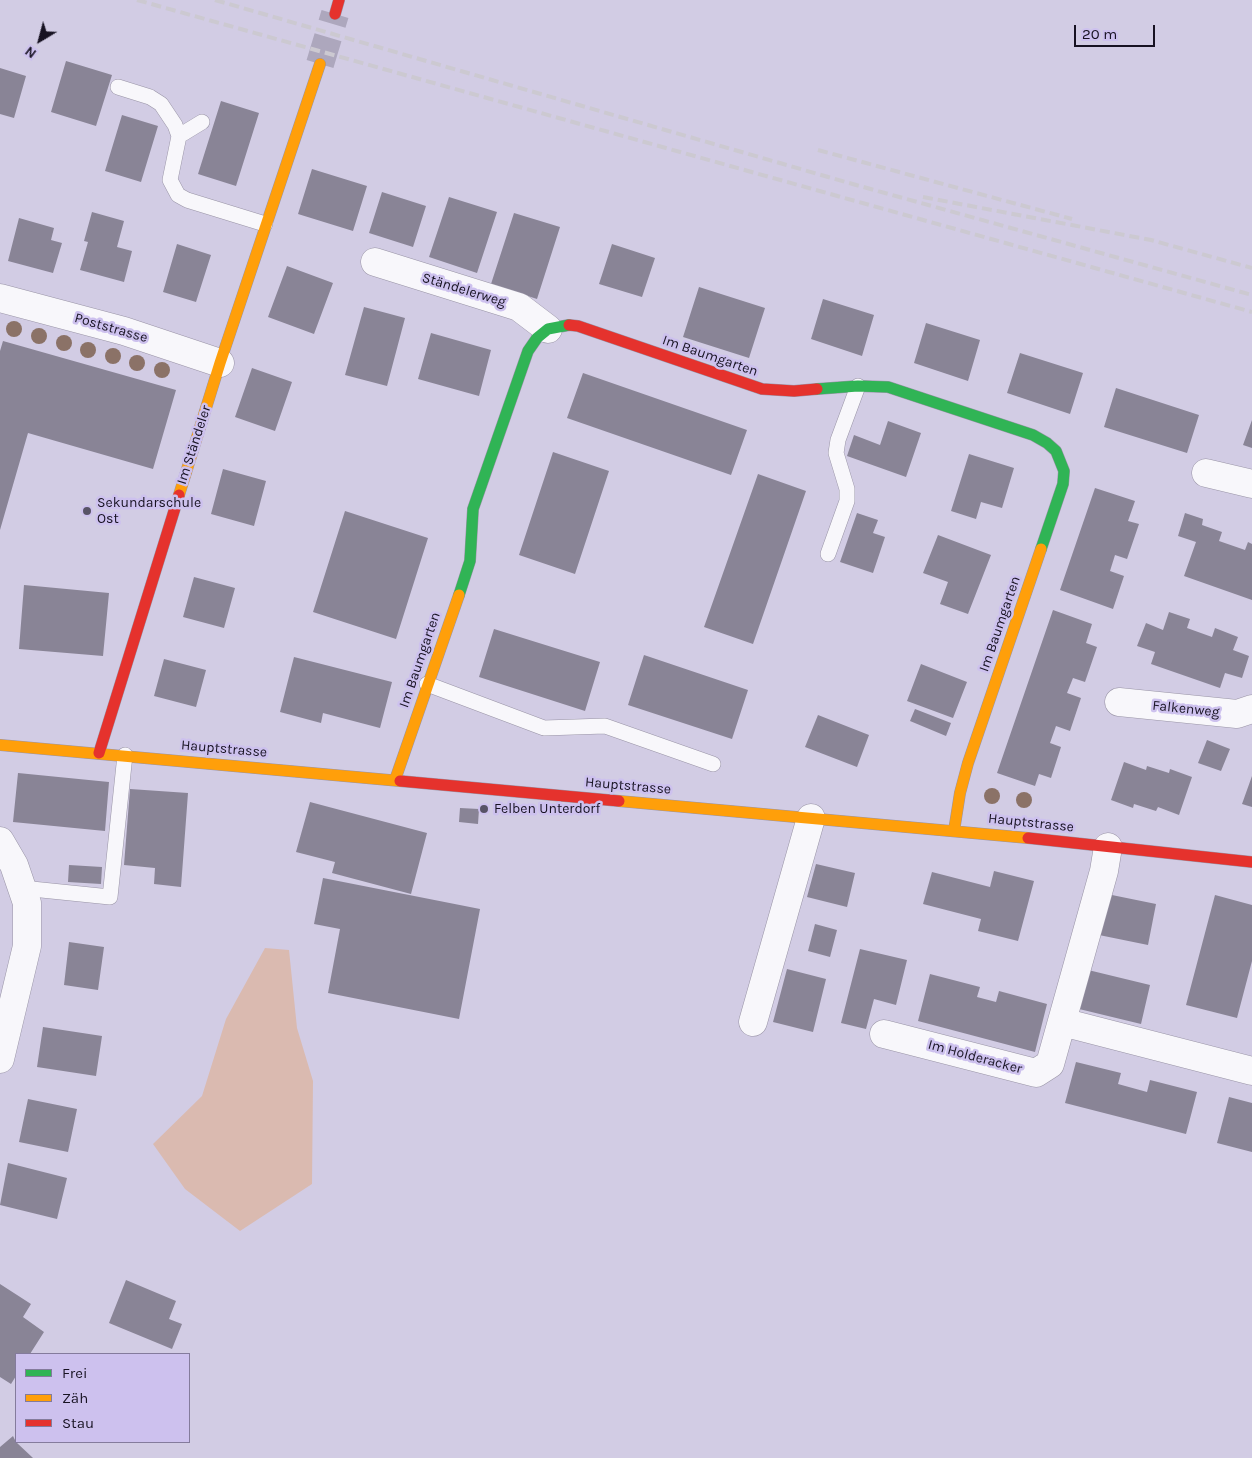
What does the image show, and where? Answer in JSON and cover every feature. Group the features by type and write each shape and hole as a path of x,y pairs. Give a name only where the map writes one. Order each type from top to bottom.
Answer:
{"street":[{"path":"335,14 339,0"},
{"name":"Im Ständeler","path":"99,753 220,363 320,64"},
{"name":"Ständelerweg","path":"374,262 519,307 548,329"},
{"name":"Poststrasse","path":"0,298 124,331 220,363"},
{"name":"Im Baumgarten","path":"395,780 470,562 473,509 528,351 537,338 548,329 563,325 578,326 762,389 794,391 858,386 888,387 1033,435 1047,442 1056,451 1064,471 1064,484 968,763 960,792 954,831"},
{"path":"1206,472 1252,484"},
{"name":"Falkenweg","path":"1119,702 1237,714 1252,710"},
{"name":"Hauptstrasse","path":"0,745 954,831 1252,862"},
{"path":"754,1022 811,818"},
{"path":"0,841 14,865 27,903 27,946 0,1059"},
{"name":"Im Holderacker","path":"884,1034 1036,1073 1050,1064 1104,871 1108,847"},
{"path":"1062,1022 1252,1071"}],"lane":[{"path":"118,87 150,98 161,104 175,125 178,136 170,180 178,195 187,200 265,224"},
{"path":"178,136 202,122"},
{"path":"828,554 847,501 847,489 836,453 838,440 858,386"},
{"path":"427,684 544,728 605,726 713,764"},
{"path":"22,888 110,897 125,756"}],"shaded area":[{"path":"265,948 289,950 297,1028 313,1081 312,1184 240,1231 185,1189 153,1144 202,1096 226,1019"}],"building":[{"path":"66,61 112,75 96,126 51,112"},
{"path":"0,68 26,76 14,118 0,114"},
{"path":"221,101 259,113 236,186 198,174"},
{"path":"122,115 158,126 141,182 105,171"},
{"path":"312,169 367,186 353,231 298,214"},
{"path":"382,192 426,206 413,247 369,233"},
{"path":"449,197 497,212 477,273 429,257"},
{"path":"92,212 124,221 117,247 132,251 124,282 80,270 88,242 84,241"},
{"path":"514,213 560,227 537,299 491,284"},
{"path":"19,218 54,228 51,240 62,243 53,273 8,261"},
{"path":"177,244 211,255 196,302 163,292"},
{"path":"612,244 655,258 642,297 599,284"},
{"path":"287,266 333,283 314,334 268,317"},
{"path":"699,287 765,308 749,358 683,337"},
{"path":"823,299 874,315 862,356 811,339"},
{"path":"364,307 405,318 387,386 345,375"},
{"path":"926,323 980,340 968,381 914,363"},
{"path":"431,333 491,350 479,396 418,379"},
{"path":"3,341 176,390 153,469 28,433 0,530 0,351"},
{"path":"1020,353 1083,373 1070,414 1007,393"},
{"path":"252,368 292,382 275,431 235,417"},
{"path":"583,373 747,430 731,475 567,418"},
{"path":"1116,388 1199,415 1187,453 1104,427"},
{"path":"1252,420 1252,448 1243,445"},
{"path":"888,421 921,433 906,477 847,456 854,435 880,445"},
{"path":"553,452 609,471 575,574 519,555"},
{"path":"969,454 1014,468 1002,508 981,502 976,519 951,511"},
{"path":"223,469 266,481 254,526 211,514"},
{"path":"758,474 806,491 753,644 704,627"},
{"path":"1095,488 1135,501 1128,521 1139,524 1127,559 1115,555 1110,571 1124,576 1113,609 1060,590"},
{"path":"345,511 428,538 396,639 313,612"},
{"path":"857,513 878,520 873,533 885,537 873,573 840,562"},
{"path":"1185,513 1203,519 1202,525 1222,532 1219,541 1245,550 1248,542 1252,544 1252,600 1184,576 1196,542 1178,536"},
{"path":"938,535 991,555 968,614 940,604 948,582 923,573"},
{"path":"194,577 235,588 224,628 183,617"},
{"path":"24,585 109,593 103,656 19,649"},
{"path":"1053,610 1092,624 1086,643 1097,647 1085,682 1073,678 1067,693 1081,698 1070,731 1056,726 1050,743 1061,747 1051,778 1039,774 1035,786 997,773"},
{"path":"1169,612 1190,619 1187,628 1212,637 1215,628 1238,637 1233,650 1249,656 1242,678 1225,673 1220,688 1151,664 1155,652 1137,646 1146,623 1163,630"},
{"path":"494,629 600,662 585,711 479,677"},
{"path":"644,655 748,690 732,739 628,705"},
{"path":"294,657 392,682 380,728 323,713 321,723 280,712"},
{"path":"164,659 206,670 196,707 154,696"},
{"path":"921,664 967,682 953,718 907,701"},
{"path":"915,709 951,723 946,736 910,721"},
{"path":"818,715 869,735 857,767 805,747"},
{"path":"1207,740 1230,749 1221,771 1198,763"},
{"path":"1124,762 1146,770 1147,766 1169,773 1170,769 1192,777 1179,815 1158,807 1156,811 1134,804 1133,808 1111,800"},
{"path":"18,773 109,782 105,831 13,822"},
{"path":"1252,776 1252,807 1242,804"},
{"path":"130,789 188,793 181,887 154,884 155,868 124,865"},
{"path":"310,802 427,833 411,894 332,873 335,862 296,852"},
{"path":"460,808 479,809 478,824 459,822"},
{"path":"816,864 855,873 847,907 807,897"},
{"path":"69,865 102,867 101,884 68,882"},
{"path":"994,871 1034,881 1018,941 978,931 981,919 923,904 932,872 990,887"},
{"path":"323,878 480,909 459,1019 328,993 340,929 314,924"},
{"path":"1107,894 1156,904 1148,945 1099,935"},
{"path":"1215,895 1252,905 1252,961 1237,1018 1186,1005"},
{"path":"815,924 837,930 830,957 808,951"},
{"path":"69,942 104,947 98,990 64,985"},
{"path":"860,949 907,960 896,1005 874,999 866,1029 841,1023"},
{"path":"787,969 826,979 813,1032 773,1022"},
{"path":"1084,969 1150,985 1141,1024 1075,1008"},
{"path":"930,974 980,987 977,997 996,1002 999,991 1047,1004 1035,1052 918,1021"},
{"path":"43,1027 102,1036 96,1076 37,1067"},
{"path":"1076,1062 1121,1073 1118,1084 1147,1092 1150,1080 1197,1092 1186,1134 1065,1103"},
{"path":"1229,1097 1252,1103 1252,1152 1217,1143"},
{"path":"28,1099 77,1109 68,1152 19,1142"},
{"path":"8,1163 67,1178 57,1219 0,1205"},
{"path":"126,1280 176,1301 169,1319 182,1324 172,1349 109,1323"},
{"path":"0,1284 31,1304 23,1317 44,1332 31,1353 15,1353 15,1378 11,1384 0,1377"},
{"path":"13,1436 15,1443 33,1458 0,1458 0,1447"}],"tunnel":[{"path":"320,64 335,14"}],"railway":[{"path":"137,0 1252,312"},
{"path":"215,0 849,183 1252,295"},
{"path":"818,150 1072,219"},
{"path":"923,197 1151,240 1252,268"}],"traffic: fast":[{"path":"459,595 470,561 473,509 528,351 537,338 548,329 569,325"},
{"path":"817,389 858,386 888,387 1033,435 1047,443 1056,451 1064,471 1063,484 1041,549"}],"traffic: slow":[{"path":"179,495 220,363 320,64"},
{"path":"954,831 960,793 968,763 1041,549"},
{"path":"395,780 459,595"},
{"path":"0,745 400,781"},
{"path":"619,801 1028,838"}],"traffic: jam":[{"path":"335,14 339,0"},
{"path":"569,325 578,326 762,389 794,391 817,389"},
{"path":"99,753 179,495"},
{"path":"400,781 619,801"},
{"path":"1028,838 1252,862"}],"place":[{"name":"Sekundarschule Ost","path":"87,511"},
{"name":"Felben Unterdorf","path":"484,809"}]}
